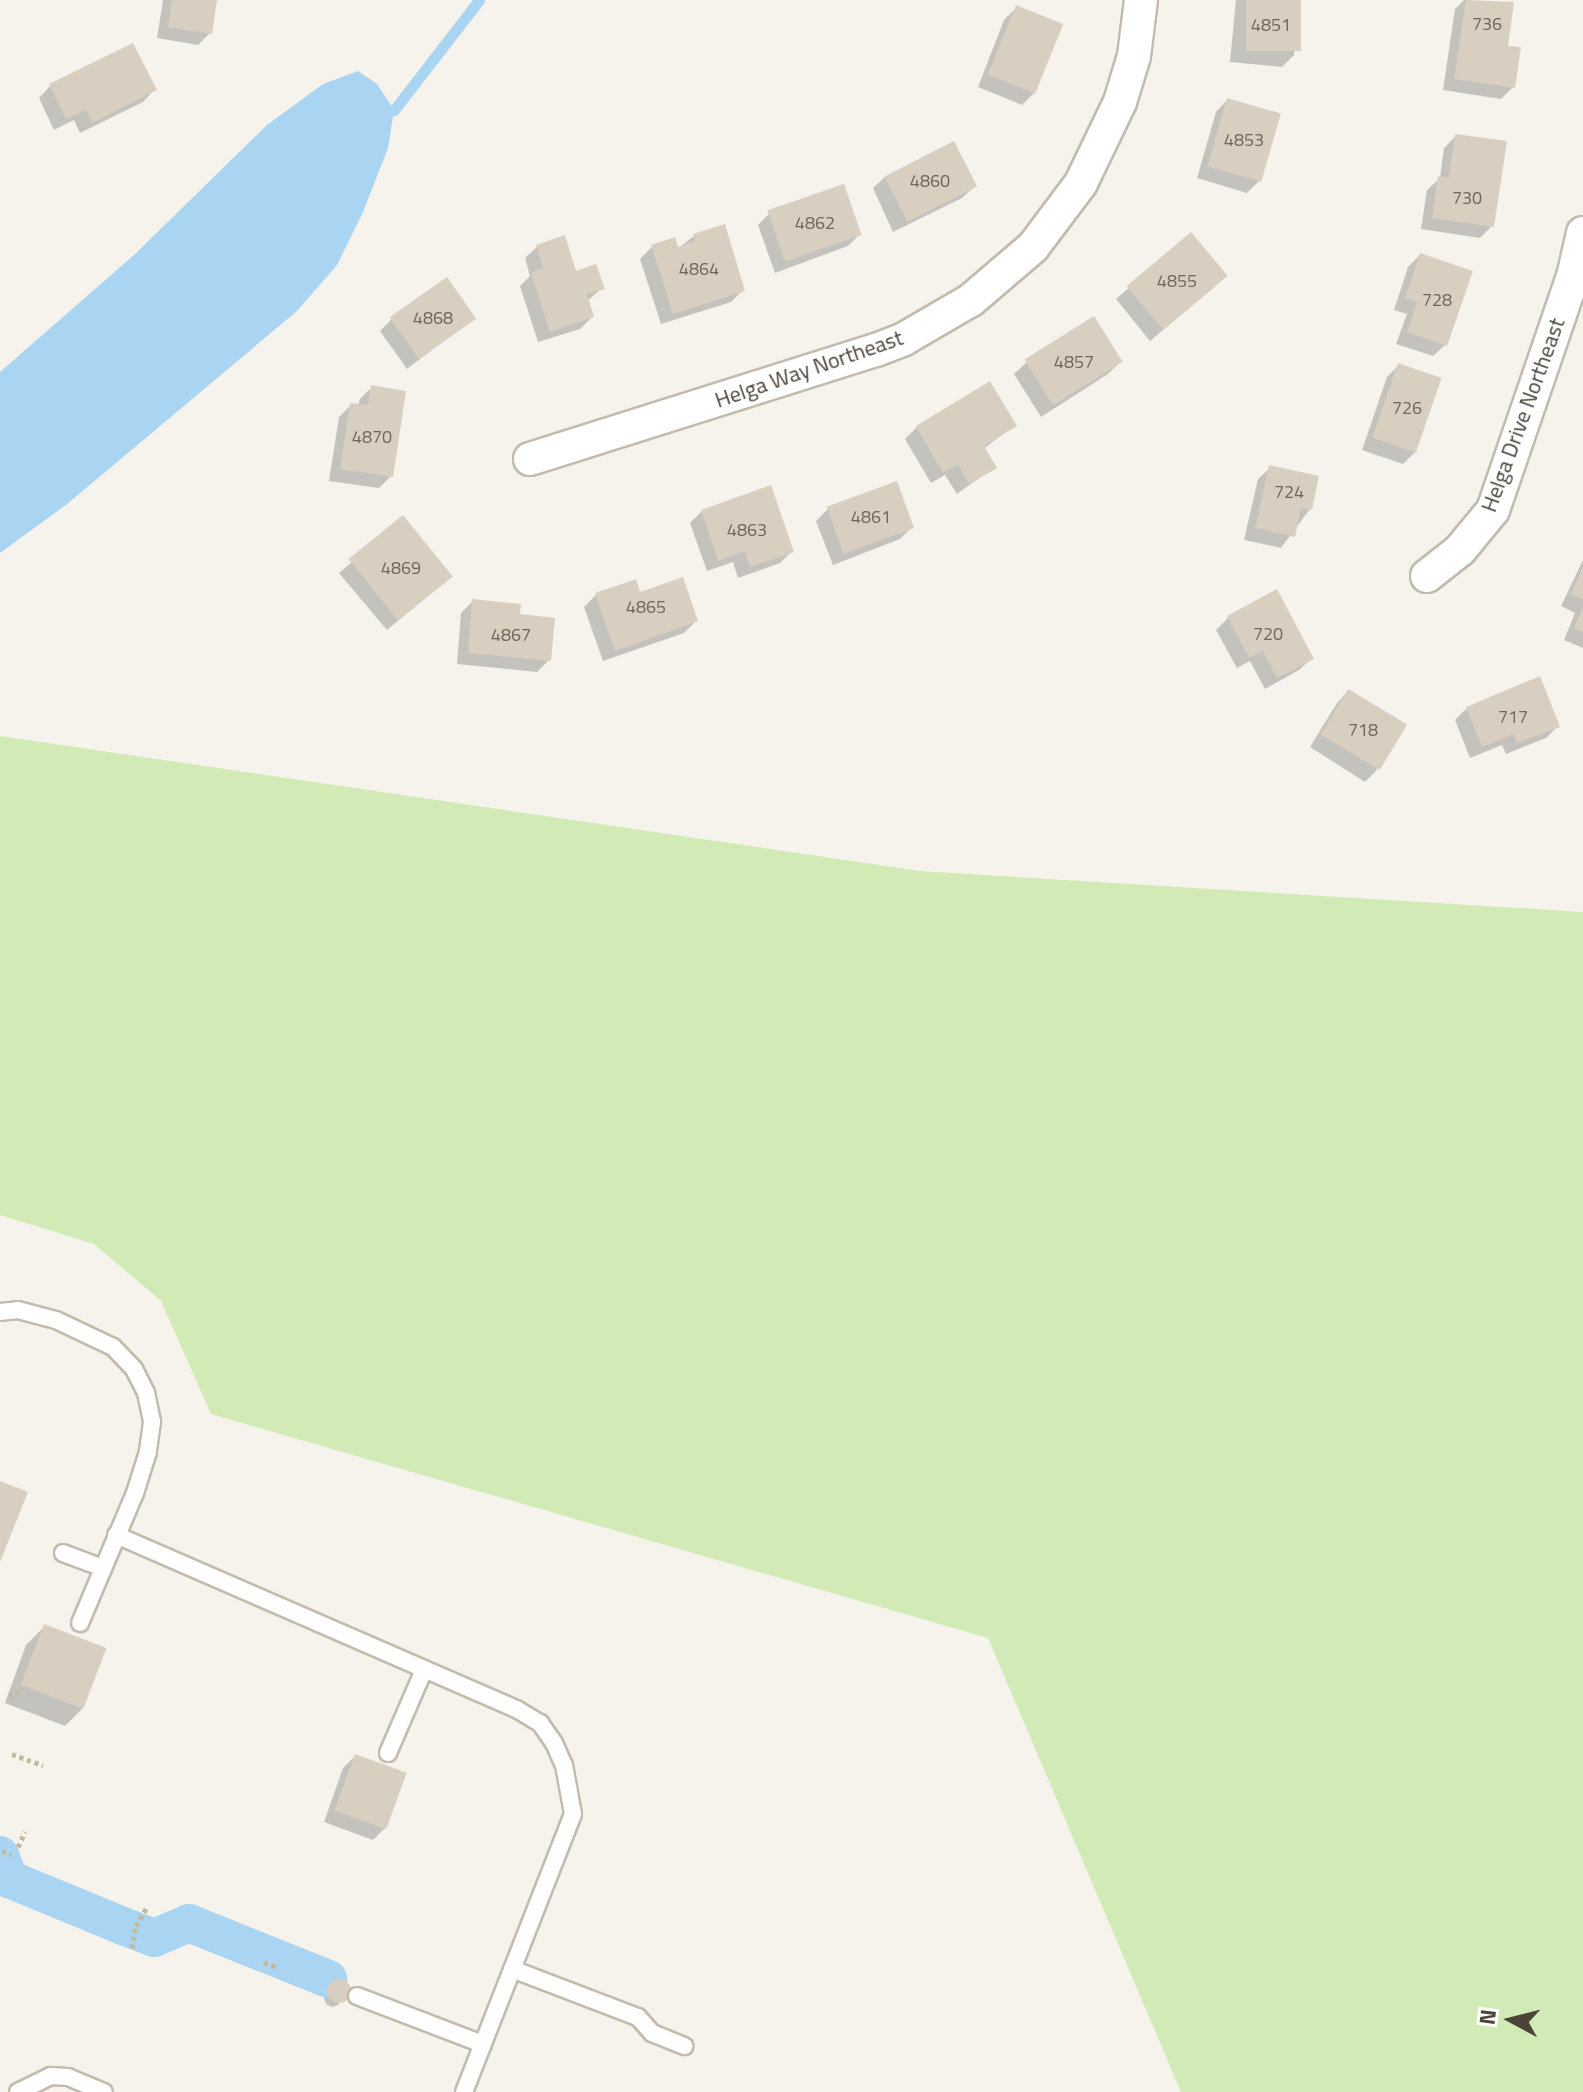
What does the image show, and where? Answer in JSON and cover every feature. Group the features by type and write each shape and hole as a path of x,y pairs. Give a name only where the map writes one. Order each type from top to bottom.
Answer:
{"street":[{"name":"Helga Way Northeast","path":"530,459 876,350 904,339 971,300 1033,247 1081,183 1120,102 1134,56 1141,0"},
{"name":"Helga Drive Northeast","path":"1427,576 1460,550 1493,510 1573,277 1583,233"}],"lane":[{"path":"0,1312 18,1310 56,1320 113,1347 134,1369 146,1393 152,1422 148,1452 135,1493 80,1623"},
{"path":"116,1535 540,1723 564,1765 573,1814 464,2092"},
{"path":"63,1553 103,1568"},
{"path":"388,1753 424,1670"},
{"path":"512,1969 638,2017 652,2033 684,2046"},
{"path":"357,1996 483,2044"},
{"path":"18,2092 51,2076 68,2077 104,2092"}],"path":[{"path":"9,1696 18,1692"},
{"path":"12,1754 43,1765"},
{"path":"18,1847 25,1832"},
{"path":"2,1851 11,1855"},
{"path":"132,1948 136,1926 147,1907"},
{"path":"264,1962 279,1968"}],"green space":[{"path":"0,736 920,871 1583,912 1583,2092 1181,2092 988,1638 211,1414 161,1301 94,1244 0,1215"}],"water":[{"path":"358,71 377,84 394,110 388,148 363,212 337,265 297,311 67,504 0,553 0,372 134,255 267,125 323,84"}],"building":[{"path":"172,0 217,0 212,34 168,27"},
{"path":"1246,0 1301,0 1301,51 1246,51"},
{"path":"1466,0 1514,2 1508,46 1521,47 1515,88 1454,79"},
{"path":"1016,5 1063,24 1035,94 988,75"},
{"path":"133,43 157,90 92,123 86,110 66,119 49,84"},
{"path":"1227,98 1281,113 1261,182 1207,166"},
{"path":"1455,134 1507,141 1494,227 1432,218 1438,176 1449,178"},
{"path":"954,141 977,186 908,222 885,176"},
{"path":"844,184 862,235 785,261 767,210"},
{"path":"725,224 745,291 673,314 651,245 675,237 678,247 695,241 693,234"},
{"path":"1191,232 1228,276 1163,330 1127,286"},
{"path":"565,235 576,271 596,264 605,289 587,294 594,317 550,332 531,273 543,268 536,245"},
{"path":"1420,253 1473,271 1447,346 1407,332 1417,302 1405,298"},
{"path":"447,277 476,319 419,359 390,317"},
{"path":"1094,316 1123,362 1053,405 1024,359"},
{"path":"1398,363 1441,378 1416,453 1372,438"},
{"path":"990,381 1017,426 984,446 997,468 969,484 958,464 943,473 916,426"},
{"path":"371,385 406,391 393,477 340,469 350,403 368,405"},
{"path":"1269,465 1319,476 1312,510 1301,508 1295,537 1255,528"},
{"path":"897,481 914,528 844,554 827,507"},
{"path":"771,485 794,552 750,567 745,551 718,561 701,510"},
{"path":"403,515 453,576 398,620 349,559"},
{"path":"1583,566 1583,600 1571,594"},
{"path":"683,577 698,621 615,651 595,593 636,579 640,592"},
{"path":"1277,589 1314,659 1277,678 1263,651 1249,658 1227,616"},
{"path":"472,599 521,604 520,614 555,618 551,661 468,653"},
{"path":"1583,607 1583,632 1574,628"},
{"path":"1540,676 1560,727 1517,743 1514,734 1482,747 1466,707"},
{"path":"1348,689 1407,725 1380,770 1321,734"},
{"path":"0,1481 28,1492 0,1562"},
{"path":"44,1624 107,1648 83,1709 21,1685"},
{"path":"355,1754 407,1773 386,1829 334,1810"},
{"path":"339,1979 350,1986 351,1991 344,2002 339,2003 328,1996 327,1991 334,1980"}],"waterway":[{"path":"394,110 479,0"},
{"path":"0,1855 9,1879 154,1938 189,1923 328,1979"}]}
